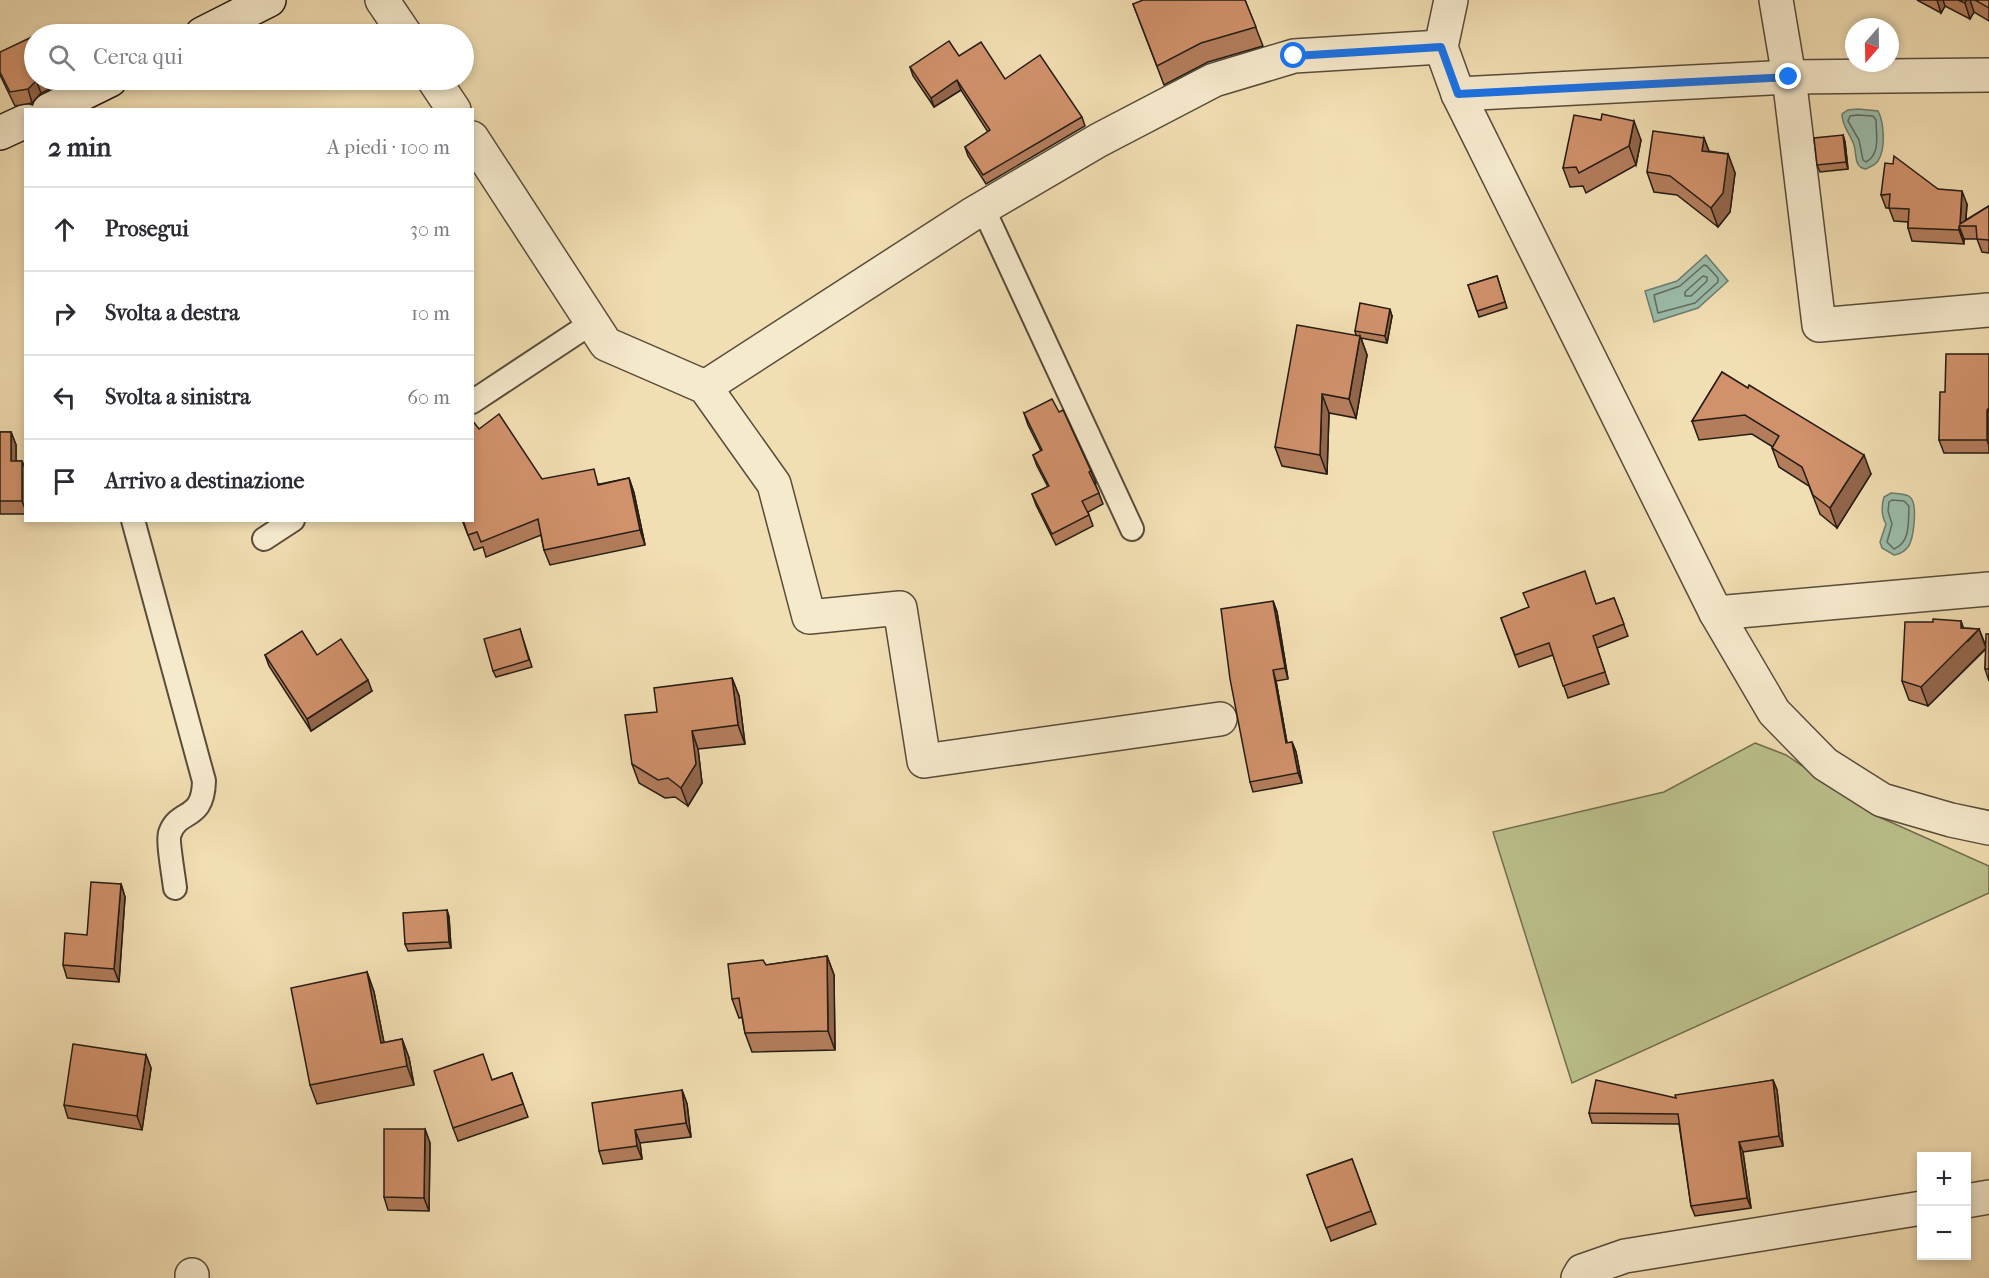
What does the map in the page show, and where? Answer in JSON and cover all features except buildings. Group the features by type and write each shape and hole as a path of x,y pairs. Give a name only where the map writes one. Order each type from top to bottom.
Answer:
{"street":[{"path":"222,24 269,0"},
{"path":"382,0 398,24"},
{"path":"1450,0 1441,47 1458,94 1716,613 1774,712 1825,764 1882,800 1951,820 1989,828"},
{"path":"1776,0 1789,77 1819,325 1989,310"},
{"path":"705,387 983,208 1099,140 1214,80 1294,56 1441,47"},
{"path":"1458,94 1789,77 1989,75"},
{"path":"52,108 89,90"},
{"path":"441,90 453,108"},
{"path":"0,133 24,122"},
{"path":"474,141 606,344 705,387 774,484 809,618 900,608 924,761 1220,719"},
{"path":"1716,613 1989,589"},
{"path":"1971,1200 1989,1197"},
{"path":"1578,1278 1582,1271 1625,1256 1917,1209"}],"lane":[{"path":"983,208 1132,529"},
{"path":"474,401 593,322"},
{"path":"134,522 204,781 203,794 198,808 177,822 169,834 175,888"},
{"path":"264,539 290,522"}],"green space":[{"path":"1755,743 1786,755 1877,816 1989,866 1989,893 1572,1083 1493,832 1664,792"}],"water":[{"path":"1848,110 1878,111 1883,128 1881,156 1875,164 1866,169 1860,167 1857,162 1854,145 1842,119 1842,114"},
{"path":"1706,255 1728,281 1698,308 1654,322 1645,291 1677,281"},
{"path":"1891,493 1910,497 1914,507 1913,530 1909,544 1904,551 1894,555 1882,548 1880,542 1886,524 1882,514 1883,501 1884,497"}],"route":[{"path":"1294,56 1441,47 1458,94 1789,77"}]}
